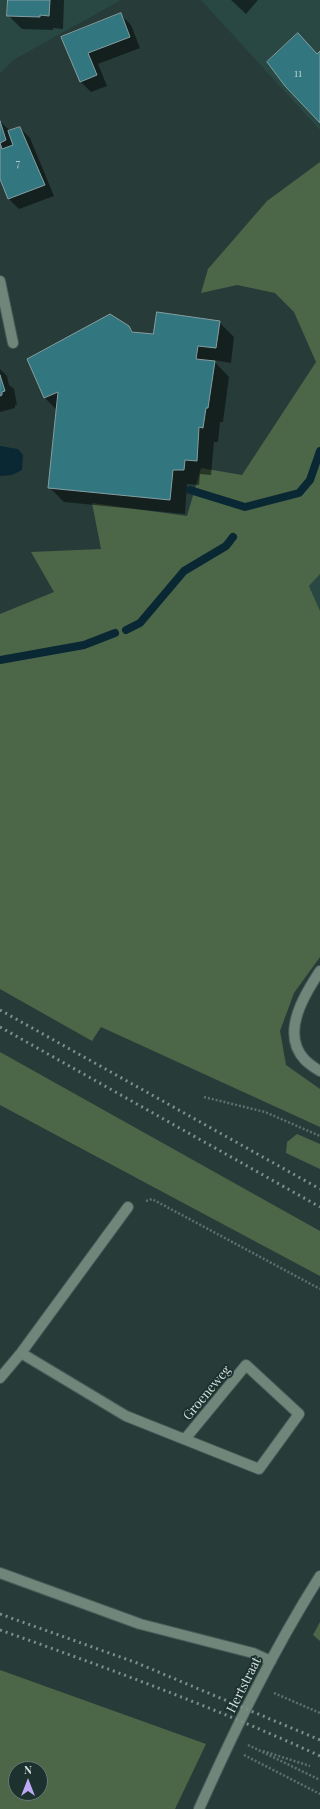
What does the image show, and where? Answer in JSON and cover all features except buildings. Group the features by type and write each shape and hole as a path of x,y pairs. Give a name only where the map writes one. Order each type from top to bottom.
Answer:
{"street":[{"path":"0,281 13,343"},
{"path":"320,971 310,986 296,1016 294,1042 305,1060 320,1071"},
{"path":"0,1378 21,1353 128,1207"},
{"name":"Groeneweg","path":"21,1353 126,1416 259,1469 299,1414 246,1365 186,1439"},
{"path":"0,1573 140,1624 253,1653 271,1661"},
{"name":"Hertstraat","path":"199,1809 257,1686 320,1576"}],"path":[{"path":"204,1097 265,1112 320,1136"},
{"path":"128,1207 152,1199 320,1289"},
{"path":"257,1686 320,1712"},
{"path":"230,1742 310,1766"},
{"path":"230,1742 320,1794"},
{"path":"255,1749 320,1780"}],"shaded area":[{"path":"0,0 121,0 15,59 0,73"},
{"path":"201,0 320,0 320,130"},
{"path":"0,446 18,449 23,455 22,470 12,475 0,476"},
{"path":"320,574 320,611 309,586"}],"green space":[{"path":"320,162 320,574 309,586 320,611 320,957 294,993 280,1031 286,1065 320,1089 320,1127 101,1027 92,1041 0,989 0,614 54,592 31,552 101,549 92,503 187,516 201,468 242,475 316,362 294,312 275,293 237,285 201,293 208,269 267,201"},
{"path":"0,1052 320,1231 320,1276 0,1105"},
{"path":"297,1134 320,1144 320,1169 286,1153 287,1142"},
{"path":"320,1622 320,1641 313,1635"},
{"path":"0,1670 206,1744 175,1809 0,1809"}],"waterway":[{"path":"190,490 245,507 299,493 310,480 320,451"},
{"path":"126,630 140,623 184,571 226,546 233,537"},
{"path":"0,660 84,645 115,633"}],"railway":[{"path":"0,1010 320,1189"},
{"path":"0,1027 320,1207"},
{"path":"0,1614 137,1663 320,1740"},
{"path":"0,1630 162,1689 241,1721 320,1756"}]}
